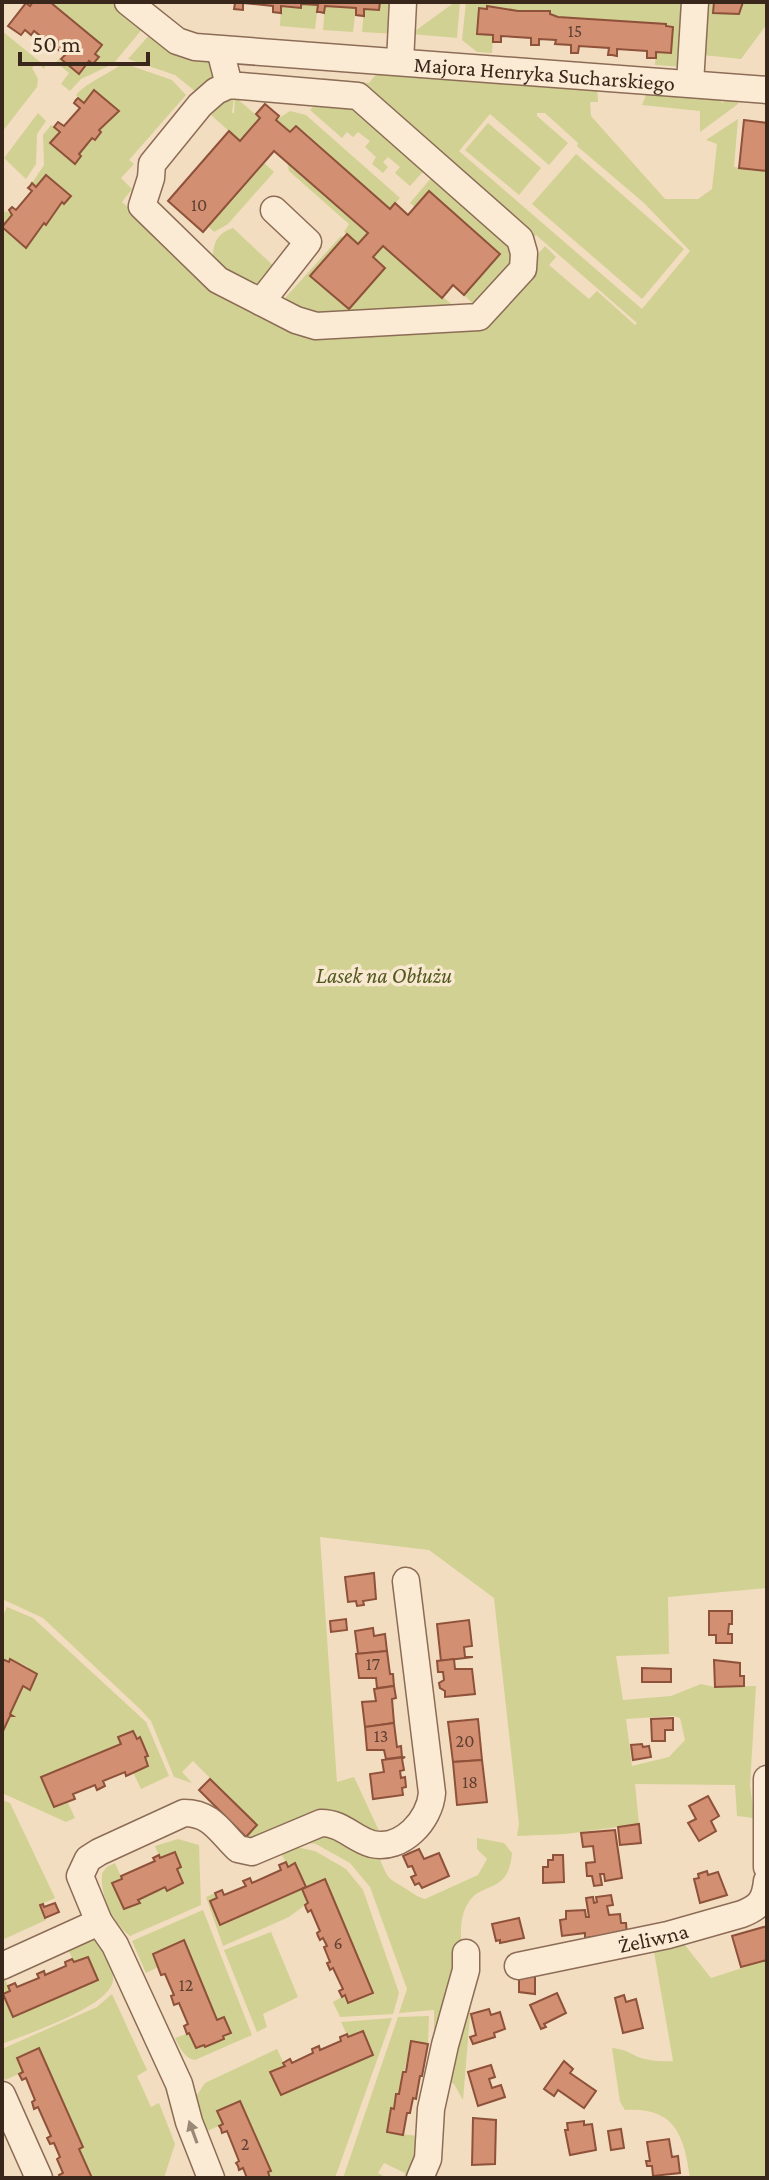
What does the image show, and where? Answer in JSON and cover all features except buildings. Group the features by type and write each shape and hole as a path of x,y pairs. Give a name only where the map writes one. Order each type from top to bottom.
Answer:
{"street":[{"name":"Majora Henryka Sucharskiego","path":"128,2 177,41 195,47 767,90"},
{"name":"Majora Henryka Sucharskiego","path":"400,62 403,2"},
{"name":"Majora Henryka Sucharskiego","path":"690,83 695,2"},
{"path":"220,50 229,85"},
{"path":"300,91 304,55"},
{"path":"229,85 300,91 358,96 520,239 524,253 523,269 479,317 316,326 296,320 218,280 142,206 152,164 200,105 216,91 229,85"},
{"path":"261,302 308,242 274,210"},
{"path":"211,2178 189,2122 179,2084 115,1945 99,1922 80,1876 88,1859 184,1813 206,1817 244,1852 252,1852 321,1823 333,1823 374,1844 386,1844 408,1834 422,1822 432,1793 406,1581"},
{"path":"767,1779 767,1867"},
{"name":"Żeliwna","path":"518,1966 668,1935 742,1914 763,1901 767,1881"},
{"path":"2,1966 99,1922"},
{"path":"420,2178 428,2159 428,2126 445,2045 464,1979 466,1953"},
{"path":"2,2095 39,2178"}],"green space":[{"path":"50,2 114,2 144,27 113,64 81,79 70,91 61,84 69,73 56,62 60,58 79,74 89,61 94,64 99,57 95,54 102,45"},
{"path":"380,2 399,2 396,34 362,32 364,9 379,10"},
{"path":"455,2 460,2 457,38 411,34"},
{"path":"466,2 684,2 686,67 655,65 656,52 671,53 673,27 666,24 558,17 550,11 518,11 488,6 487,9 479,9 477,33 493,35 492,53 477,52 462,40"},
{"path":"706,2 714,2 714,13 739,14 743,2 767,2 767,24 741,59 703,55"},
{"path":"301,4 318,5 315,29 280,26 281,6 300,8"},
{"path":"325,6 356,8 353,32 323,30"},
{"path":"2,31 45,66 44,69 37,62 32,68 38,79 37,87 2,132"},
{"path":"152,32 212,62 217,80 205,99 175,75 128,59"},
{"name":"Lasek na Obłużu","path":"123,63 172,80 186,95 129,160 134,164 121,178 132,189 122,202 160,237 276,312 479,322 545,246 556,257 549,265 589,299 597,291 635,325 637,323 536,235 527,244 367,98 323,88 324,78 369,83 378,72 597,85 598,102 590,102 591,116 665,199 698,199 712,189 717,144 706,140 738,119 734,167 767,171 767,1588 668,1597 669,1654 616,1656 623,1700 671,1696 701,1684 715,1687 756,1686 750,1785 754,1818 737,1816 735,1785 635,1784 639,1824 566,1834 517,1836 519,1824 494,1598 429,1550 320,1537 337,1782 354,1777 381,1835 349,1822 242,1843 257,1825 193,1761 182,1772 192,1783 174,1777 151,1721 141,1710 43,1618 2,1599 2,228 26,248 44,223 70,196 46,175 36,187 32,183 44,165 43,135 51,125 60,132 51,143 75,163 92,138 95,140 101,132 99,130 119,111 95,90 84,103 76,95 81,90","holes":["537,113 545,113 578,143 577,146 644,203 690,251 642,309 459,151 490,114 549,165 568,143","680,1718 685,1740 669,1757 632,1766 626,1719"]},
{"path":"649,88 713,94 723,103 725,94 738,98 738,104 700,132 700,111 642,105"},
{"path":"234,97 232,113 235,97 260,118 240,141 211,115"},
{"path":"322,97 349,99 429,165 410,186 395,173 400,167 388,157 383,162 388,167 383,173 372,164 376,157 365,147 370,141 358,132 353,137 347,132 342,138 310,110"},
{"path":"290,111 306,115 400,198 390,209 296,126 290,132 276,120"},
{"path":"38,113 46,121 37,134 36,164 26,179 4,158"},
{"path":"488,123 541,168 519,195 465,150"},
{"path":"576,154 684,249 642,299 532,204"},
{"path":"287,162 368,233 358,244 344,232 349,224 289,171"},
{"path":"264,163 274,172 228,224 214,232 208,226"},
{"path":"437,171 521,255 479,310 464,295 500,254 430,191 415,207 410,203"},
{"path":"6,211 12,215 2,228 2,214"},
{"path":"233,228 279,271 263,292 213,264 216,242"},
{"path":"341,236 343,238 311,276 348,309 385,268 373,257 383,246 462,313 329,323 284,302"},
{"path":"7,1607 33,1618 146,1722 169,1776 141,1789 133,1772 148,1766 139,1738 133,1731 118,1737 121,1744 41,1777 54,1806 67,1801 75,1818 66,1822 2,1793 2,1733 10,1716 13,1716 10,1714 23,1686 30,1690 37,1674 11,1659 9,1662 2,1659 2,1618"},
{"path":"2,1800 10,1803 55,1898 40,1905 46,1920 2,1940"},
{"path":"324,1832 379,1857 389,1878 425,1899 478,1875 487,1859 477,1849 477,1838 504,1843 512,1853 505,1876 473,1897 463,1913 459,1978 434,2041 434,2010 399,2013 407,1989 370,1887 350,1863 316,1844 292,1841"},
{"path":"178,1839 199,1845 201,1905 130,1936 108,1908 102,1873 115,1863 122,1879 113,1883 125,1909 139,1903 138,1900 165,1887 167,1890 183,1883 175,1852 160,1858 155,1846"},
{"path":"291,1846 315,1851 346,1869 363,1890 399,1993 393,2014 340,2017 333,2002 345,1995 349,2003 372,1993 325,1879 306,1887 295,1864 288,1867 280,1851"},
{"path":"302,1889 308,1903 289,1917 223,1946 206,1897 215,1893 217,1898 210,1902 220,1924"},
{"path":"203,1910 252,2035 195,2060 185,2055 175,2038 189,2033 205,2047 223,2039 224,2017 217,2020 184,1941 153,1954 158,1967 146,1973 132,1941"},
{"path":"271,1932 298,1997 263,2014 267,2027 257,2032 224,1950"},
{"path":"94,1938 111,1968 113,1978 110,1988 100,1998 67,2018 2,2044 2,1978 10,1991 3,1994 97,1979 88,1957 74,1962 68,1949"},
{"path":"684,1944 711,1978 767,1960 767,2178 690,2178 684,2149 674,2127 655,2113 625,2110 620,2102 612,2048 647,2059 673,2061 653,1946"},
{"path":"473,1979 463,2100 454,2084 446,2080"},
{"path":"112,1994 147,2070 137,2076 151,2107 159,2103 175,2144 164,2178 92,2178 79,2149 82,2147 39,2048 17,2057 23,2072 5,2080 2,2072 2,2049 97,2007"},
{"path":"429,2016 428,2044 411,2041 387,2132 417,2136 417,2178 404,2178 405,2173 384,2163 378,2173 387,2178 343,2178 398,2017"},
{"path":"392,2018 335,2178 270,2178 268,2172 271,2171 240,2101 217,2111 223,2124 205,2132 195,2098 205,2083 277,2049 285,2066 271,2072 282,2095 373,2055 363,2031 348,2037 341,2022"}]}
